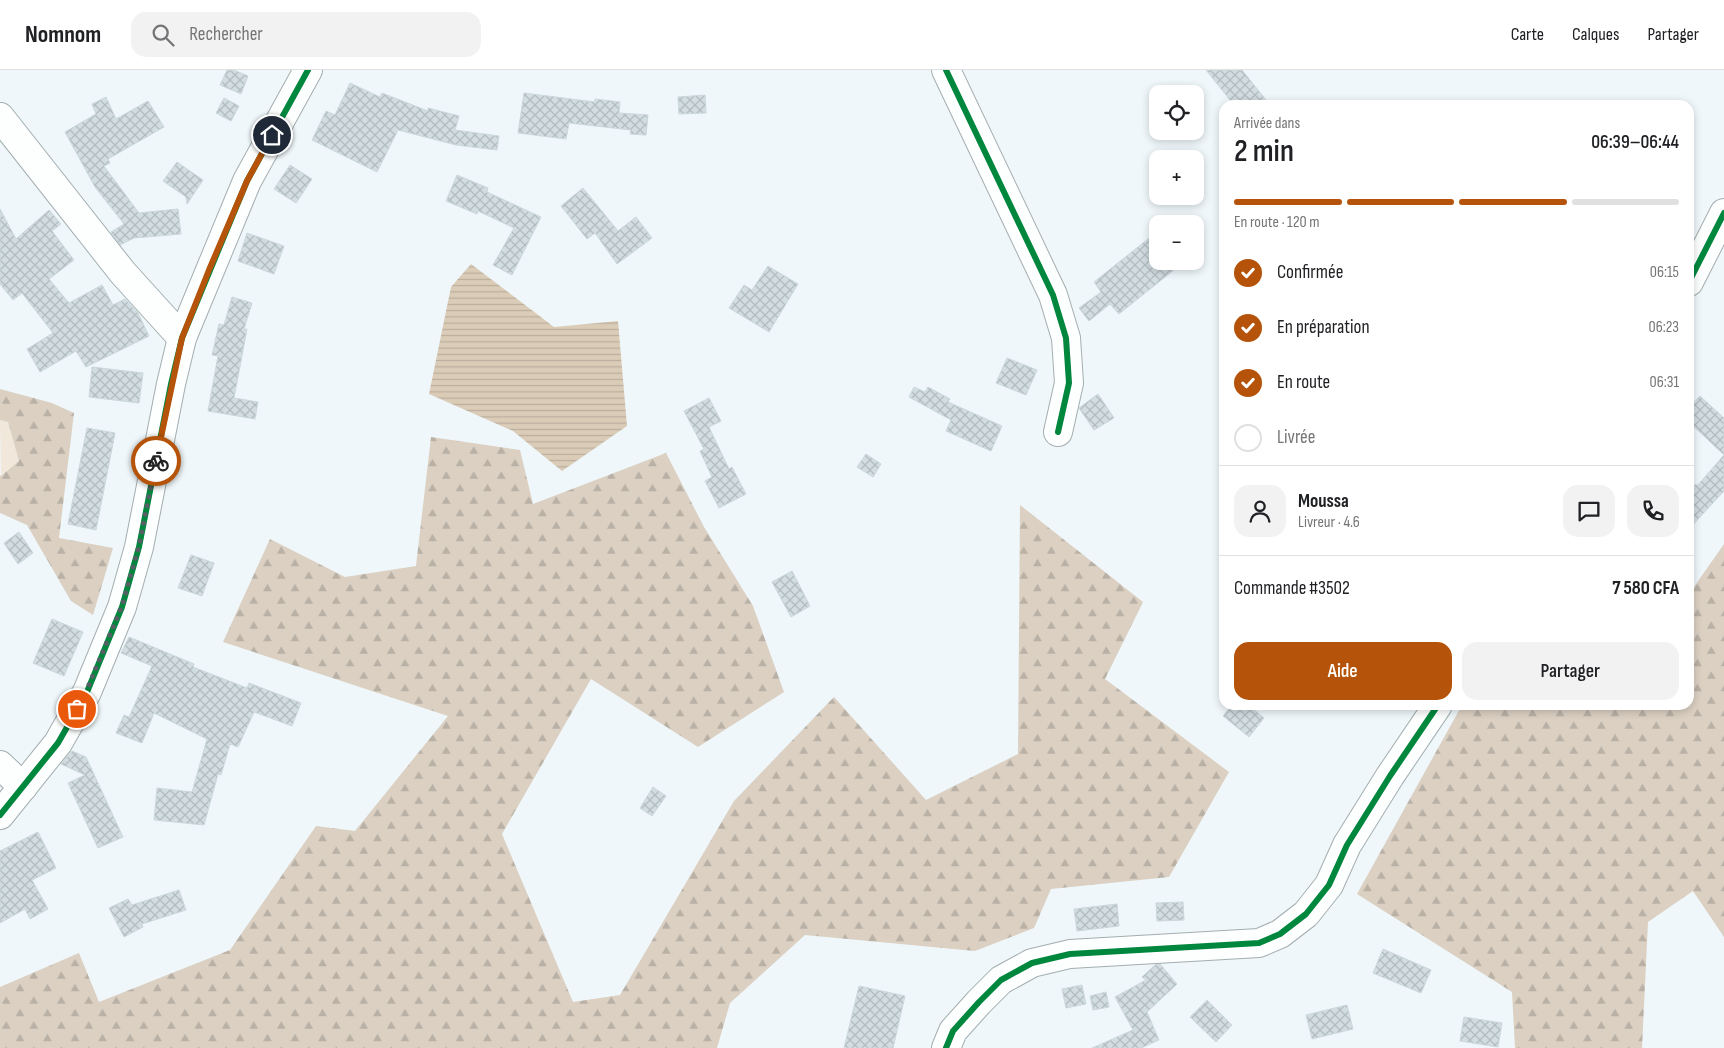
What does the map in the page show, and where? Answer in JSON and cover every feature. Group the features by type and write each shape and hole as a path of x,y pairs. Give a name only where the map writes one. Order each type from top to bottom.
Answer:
{"street":[{"path":"0,815 58,743 86,692 122,606 139,546 182,338 247,181 308,70"},
{"path":"946,70 1054,295 1066,338 1069,383 1058,432"},
{"path":"0,117 123,273 182,338"},
{"path":"1694,272 1724,214"},
{"path":"946,1048 953,1031 978,1002 1001,980 1032,963 1070,954 1259,943 1280,934 1306,914 1329,885 1347,846 1390,776 1435,710"},
{"path":"0,765 23,787"}],"shaded area":[{"path":"471,264 554,327 618,321 627,426 562,471 513,431 429,394 451,287"},
{"path":"0,420 8,422 19,461 1,476"}],"green space":[{"path":"0,389 52,403 74,413 59,538 113,548 93,615 71,601 27,525 0,513 0,475 19,461 8,422 0,420"},
{"path":"431,437 520,450 533,504 666,453 704,527 753,606 784,692 698,747 591,679 502,834 573,1002 620,995 734,801 834,697 926,800 1018,754 1020,505 1143,602 1105,679 1229,772 1169,877 1051,889 1034,928 975,951 805,935 730,1003 717,1048 0,1048 0,987 79,953 99,1002 230,950 316,826 355,831 448,716 223,642 270,539 345,577 416,566"},
{"path":"1724,544 1724,937 1693,891 1648,922 1642,1048 1515,1048 1512,992 1357,894 1459,710 1694,710 1694,587"}],"building":[{"path":"227,70 234,70 248,76 241,94 220,85"},
{"path":"1206,70 1242,70 1266,100 1230,100"},
{"path":"350,83 380,97 382,93 428,111 428,108 459,116 455,130 499,136 497,150 456,145 398,130 377,172 312,140 326,111 335,115"},
{"path":"524,93 595,102 595,99 620,102 619,113 648,115 646,135 630,134 631,130 569,123 566,139 518,133"},
{"path":"705,95 706,113 679,114 678,97"},
{"path":"106,97 116,119 148,101 164,127 108,159 110,163 104,166 139,213 178,209 181,234 134,238 120,245 111,232 124,224 95,187 65,132 96,114 92,104"},
{"path":"224,98 239,106 231,121 216,113"},
{"path":"177,162 203,180 187,204 186,197 163,181"},
{"path":"290,165 312,179 296,203 274,189"},
{"path":"457,175 488,188 487,192 541,217 512,275 493,265 514,228 478,211 477,214 446,201"},
{"path":"583,188 618,231 636,217 652,238 617,264 595,233 587,239 561,206"},
{"path":"0,209 16,239 49,210 61,224 52,231 74,260 49,279 69,303 102,285 113,305 125,299 138,313 149,336 86,367 76,351 40,372 27,349 53,333 22,293 13,300 0,284"},
{"path":"247,233 284,246 274,274 238,261"},
{"path":"1149,238 1149,270 1174,270 1119,314 1110,304 1089,321 1079,308 1101,292 1094,282"},
{"path":"768,266 798,284 769,332 729,308 744,285 752,290"},
{"path":"232,297 252,303 244,329 247,329 234,398 258,402 255,419 208,411 218,356 212,355 219,324 224,325"},
{"path":"1007,358 1037,370 1026,395 996,383"},
{"path":"92,367 143,373 139,403 89,397"},
{"path":"914,387 925,392 928,387 950,399 948,402 1002,426 991,451 946,431 951,420 909,397"},
{"path":"1098,394 1114,418 1094,430 1079,408"},
{"path":"1700,396 1724,418 1724,455 1694,427 1694,403"},
{"path":"709,398 721,421 709,427 729,469 732,467 746,494 719,508 705,481 712,477 700,451 704,449 684,411"},
{"path":"87,428 115,433 96,530 68,524"},
{"path":"866,454 881,464 873,477 857,467"},
{"path":"1724,455 1724,491 1694,524 1694,486 1696,484 1697,486"},
{"path":"19,532 33,553 18,564 4,543"},
{"path":"191,555 214,563 202,596 178,588"},
{"path":"792,571 810,606 791,617 772,582"},
{"path":"52,619 83,632 64,676 33,663"},
{"path":"129,637 194,664 193,667 247,688 249,683 301,703 292,726 254,712 238,747 230,744 221,775 218,774 204,825 154,820 157,788 192,792 207,739 154,713 142,743 116,733 124,715 129,717 152,666 121,653"},
{"path":"1228,710 1254,710 1264,718 1249,737 1223,716"},
{"path":"72,751 86,757 123,837 98,848 68,783 85,775 61,764"},
{"path":"653,787 666,796 652,816 640,808"},
{"path":"38,832 56,868 32,880 48,909 30,919 25,909 0,923 0,851"},
{"path":"179,890 186,910 142,924 143,927 124,937 109,908 128,899 132,905"},
{"path":"1183,902 1184,920 1157,921 1156,903"},
{"path":"1117,904 1119,926 1077,931 1074,909"},
{"path":"1383,949 1431,970 1421,993 1373,973"},
{"path":"1160,964 1177,984 1147,1012 1159,1040 1141,1048 1092,1048 1133,1030 1115,997 1146,980 1142,977 1155,965"},
{"path":"1082,985 1086,1004 1066,1008 1062,989"},
{"path":"859,986 905,996 893,1048 844,1048"},
{"path":"1106,992 1109,1007 1093,1010 1090,996"},
{"path":"1207,1000 1232,1025 1216,1042 1190,1017"},
{"path":"1347,1005 1353,1029 1312,1039 1306,1015"},
{"path":"1464,1017 1502,1023 1498,1047 1460,1041"}],"cycle path":[{"path":"0,815 58,743 87,692 122,607 139,547 171,384 182,338 247,181 308,70"},
{"path":"946,70 1053,295 1066,338 1069,383 1058,432"},
{"path":"1694,272 1724,213"},
{"path":"946,1048 953,1031 1001,980 1032,963 1070,954 1259,943 1280,934 1306,914 1329,885 1347,845 1435,710"}],"way so far":[{"path":"77,709 122,606 139,546 156,461"}],"route":[{"path":"156,461 182,338 247,181 272,135"}]}
